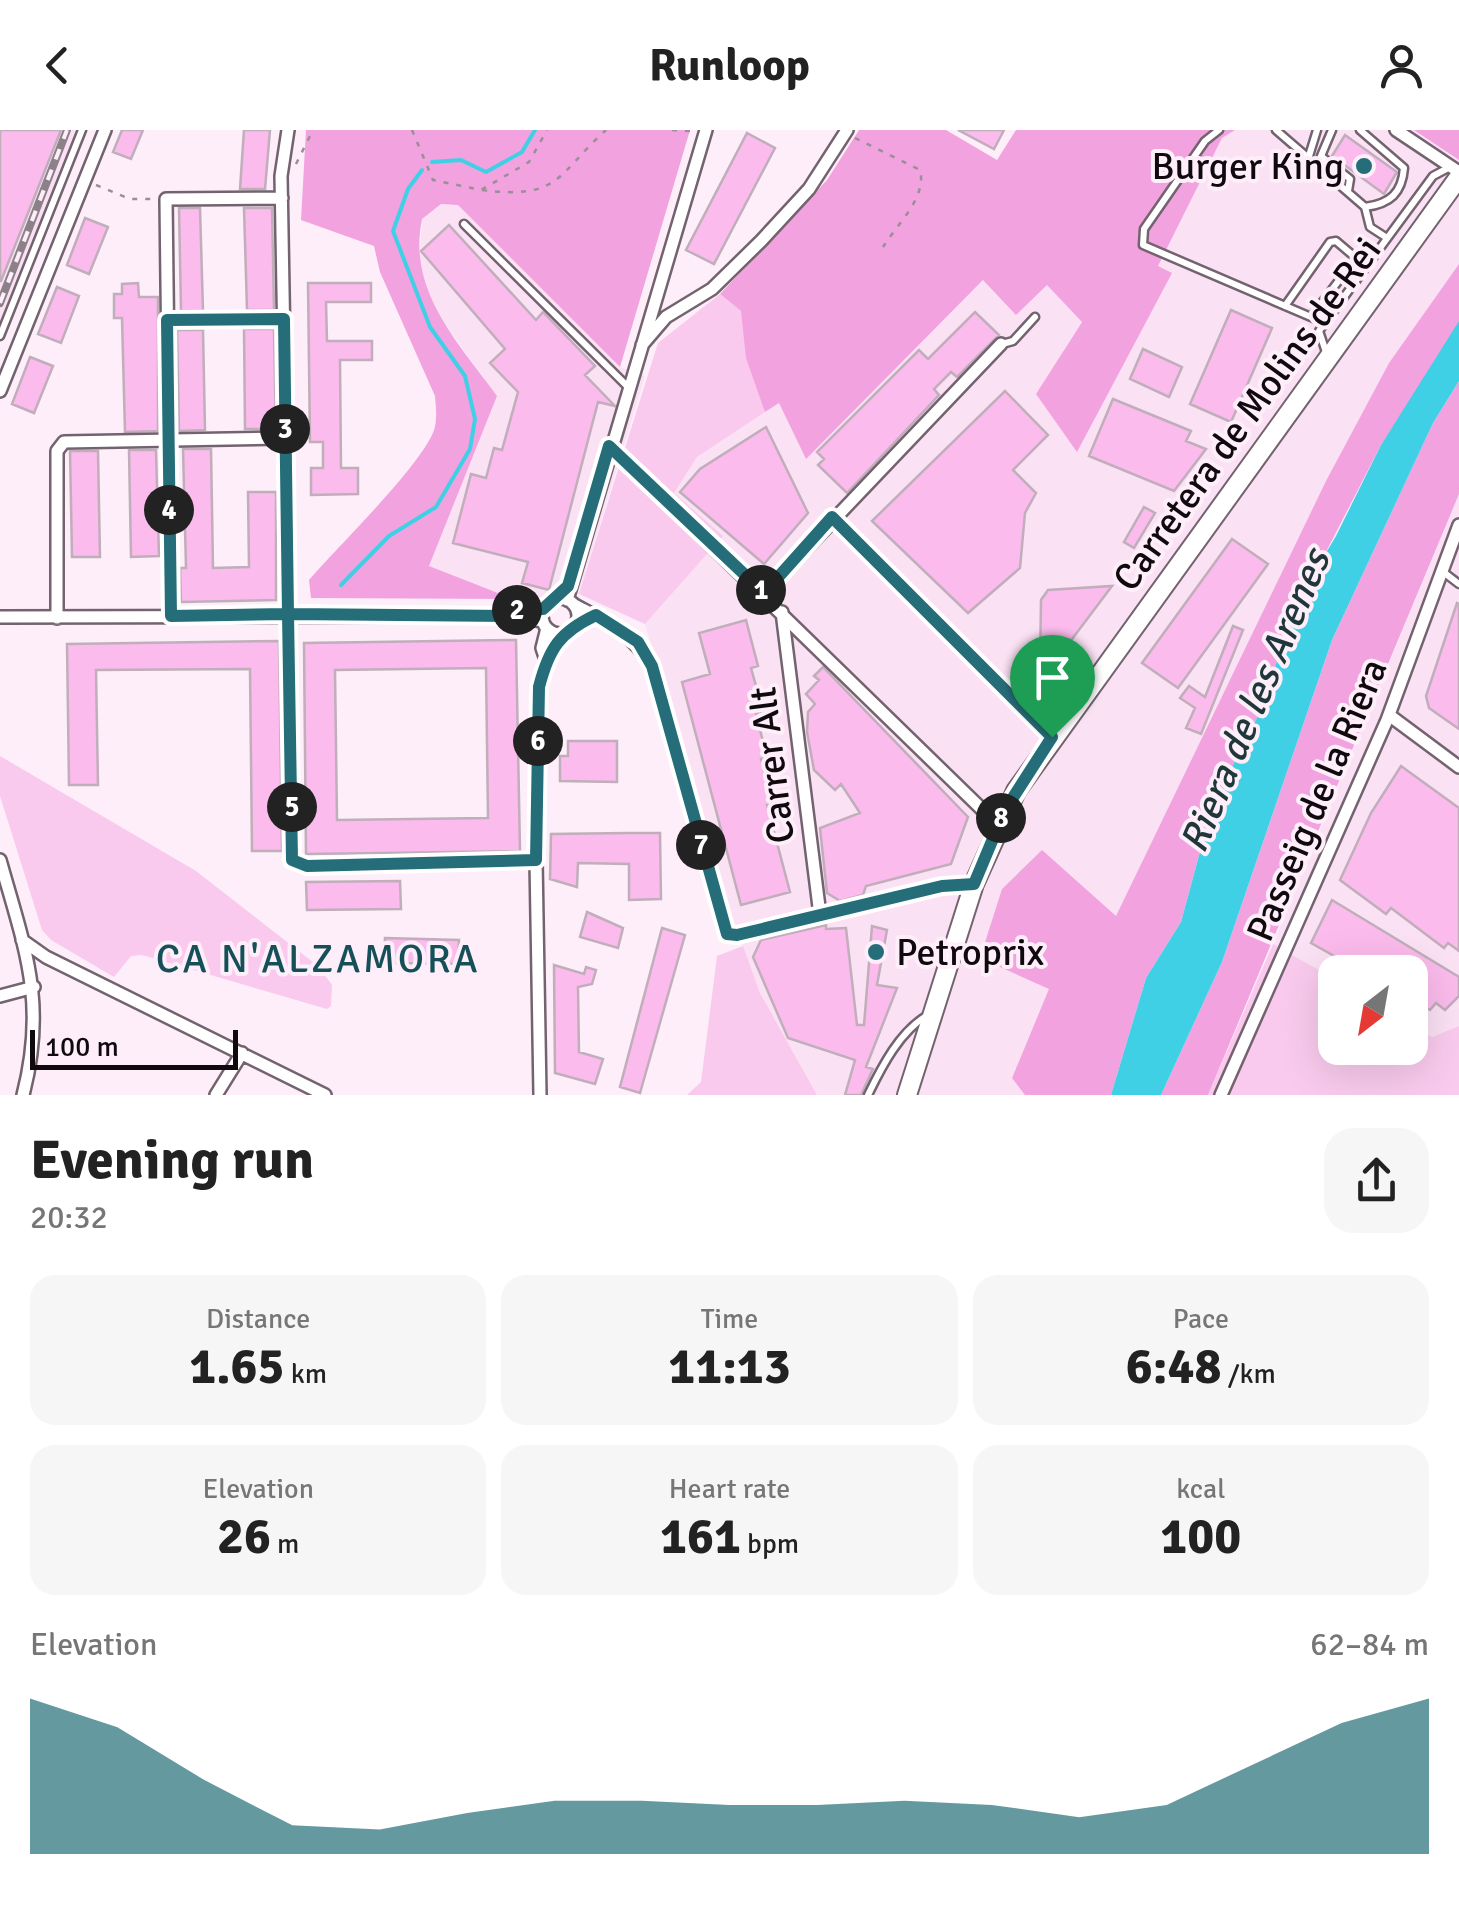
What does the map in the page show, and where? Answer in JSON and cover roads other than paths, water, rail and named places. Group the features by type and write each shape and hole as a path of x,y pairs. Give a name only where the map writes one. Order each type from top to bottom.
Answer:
{"main road":[{"name":"Carretera de Molins de Rei","path":"906,1095 974,884 998,825 1052,737 1329,357 1457,168"}],"street":[{"path":"0,391 105,130"},
{"path":"288,130 281,176 292,860 307,866 536,860"},
{"path":"1396,130 1457,168"},
{"path":"546,660 542,648 544,620 566,597 706,131"},
{"path":"638,350 666,317 712,289 760,242 809,189 845,132"},
{"path":"171,616 166,199 282,198"},
{"path":"167,324 284,319"},
{"path":"764,593 832,517 1001,344"},
{"path":"57,618 60,445 286,438"},
{"path":"609,446 781,609 998,825"},
{"path":"832,517 1052,737"},
{"name":"Passeig de la Riera","path":"1221,1095 1389,715 1459,525"},
{"path":"566,597 638,642 652,666 727,934 737,935 942,886 974,884"},
{"path":"566,597 576,624"},
{"name":"Carrer Alt","path":"781,609 820,915"},
{"path":"540,1095 536,860 539,687 546,660 562,634 596,615"},
{"path":"0,617 509,616 544,620 562,634"},
{"path":"1389,715 1459,766"},
{"path":"0,860 34,987 36,1029 23,1095"},
{"path":"22,940 46,957 325,1095"},
{"path":"0,996 34,987"},
{"path":"216,1095 242,1053"}],"lane":[{"path":"0,336 82,130"},
{"path":"1219,130 1205,141 1144,230 1143,244 1325,323"},
{"path":"1276,130 1366,208 1370,227 1387,238"},
{"path":"1308,158 1317,130"},
{"path":"1332,130 1321,156 1350,179 1348,191"},
{"path":"1360,130 1404,168 1396,194 1382,205 1366,208"},
{"path":"1329,357 1319,331 1433,176 1457,168"},
{"path":"464,224 627,386"},
{"path":"1285,306 1330,242 1336,241 1356,258 1312,317"},
{"path":"1001,344 1013,340 1035,317"},
{"path":"1442,571 1459,584"},
{"path":"868,1095 880,1068 914,1023 934,1012"}],"water":[{"path":"1459,321 1459,381 1433,423 1332,640 1222,962 1161,1095 1111,1095 1146,978 1181,922 1213,804 1258,716 1299,598 1336,536 1381,445"}],"waterway":[{"path":"432,162 461,160 486,172 522,152 535,130"},
{"path":"341,585 389,536 436,507 470,449 475,419 465,376 430,327 393,231 408,189 422,170"}],"railway":[{"path":"0,303 67,130"}],"place":[{"name":"Burger King","path":"1364,166"},
{"name":"Petroprix","path":"876,952"}],"district":[{"name":"CA N'ALZAMORA","path":"318,959"}],"water label":[{"name":"Riera de les Arenes","path":"1255,701"}]}
